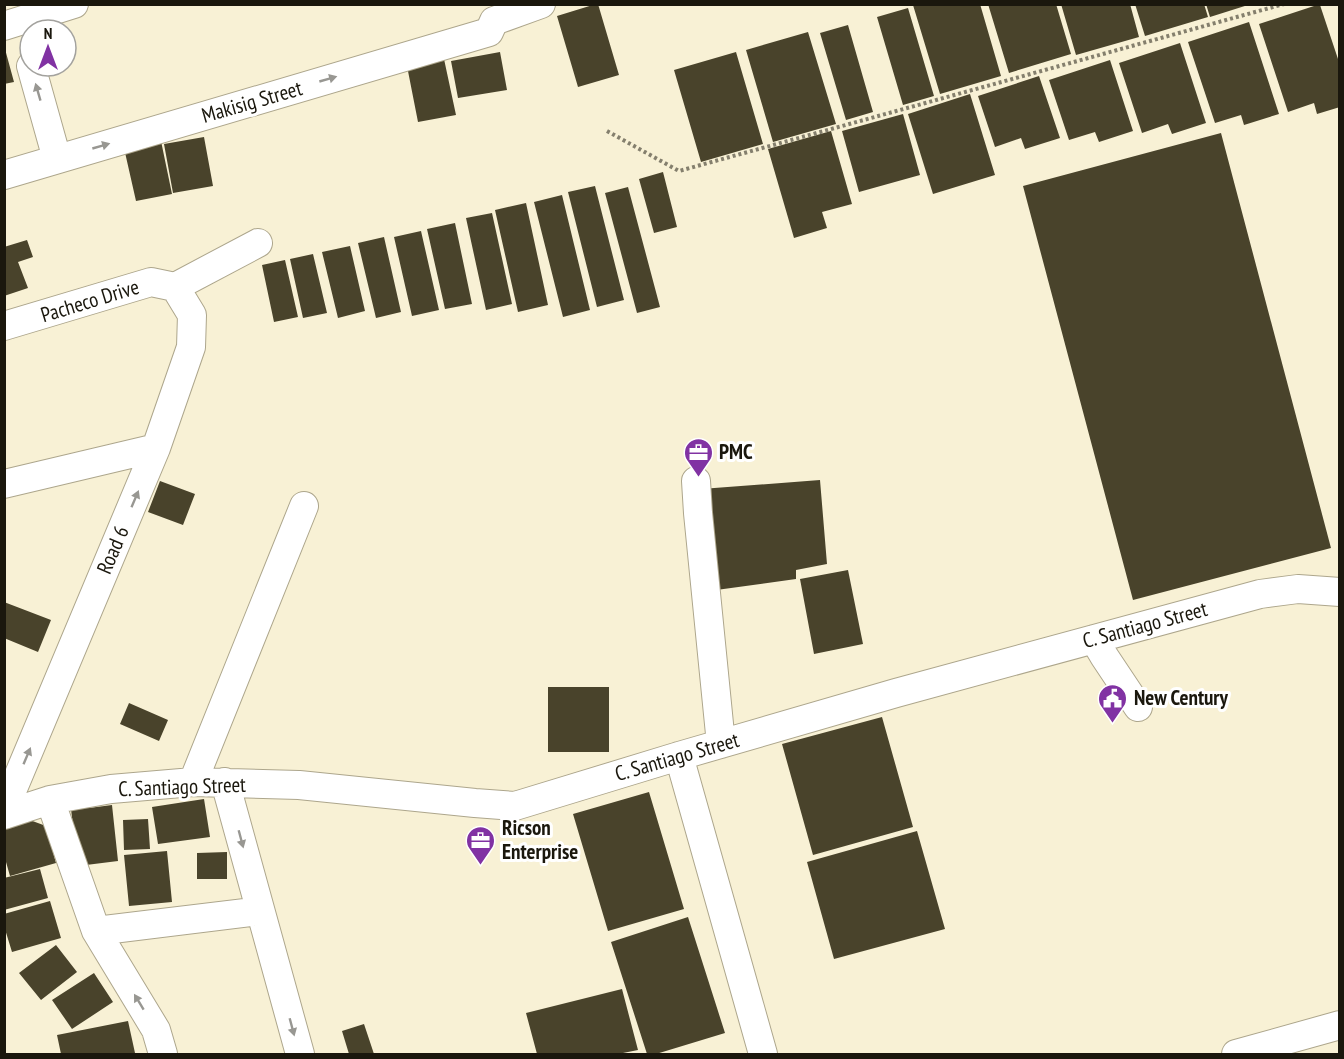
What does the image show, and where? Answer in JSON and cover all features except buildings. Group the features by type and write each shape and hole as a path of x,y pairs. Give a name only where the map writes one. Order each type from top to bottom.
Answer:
{"street":[{"path":"18,33 12,17 74,4"},
{"name":"Makisig Street","path":"4,175 489,32 492,13 541,4"},
{"path":"34,78 57,159"},
{"path":"175,287 258,243"},
{"name":"Pacheco Drive","path":"4,326 151,282 175,287"},
{"name":"Road 6","path":"4,810 156,448 191,347 192,315 175,287"},
{"path":"4,484 156,448"},
{"path":"696,482 721,744"},
{"path":"193,782 304,506"},
{"name":"C. Santiago Street","path":"4,815 50,800 111,789 193,782 299,785 515,806 896,693 1260,594 1298,589 1340,592"},
{"path":"1094,639 1138,707"},
{"path":"679,756 763,1054"},
{"path":"225,782 300,1054"},
{"path":"50,800 96,931 156,1030 163,1054"},
{"path":"96,931 260,911"},
{"path":"1236,1054 1340,1025"}],"path":[{"path":"607,131 679,171 1284,4"}],"place":[{"name":"PMC","path":"698,478"},
{"name":"New Century","path":"1113,724"},
{"name":"Ricson Enterprise","path":"481,866"}]}
